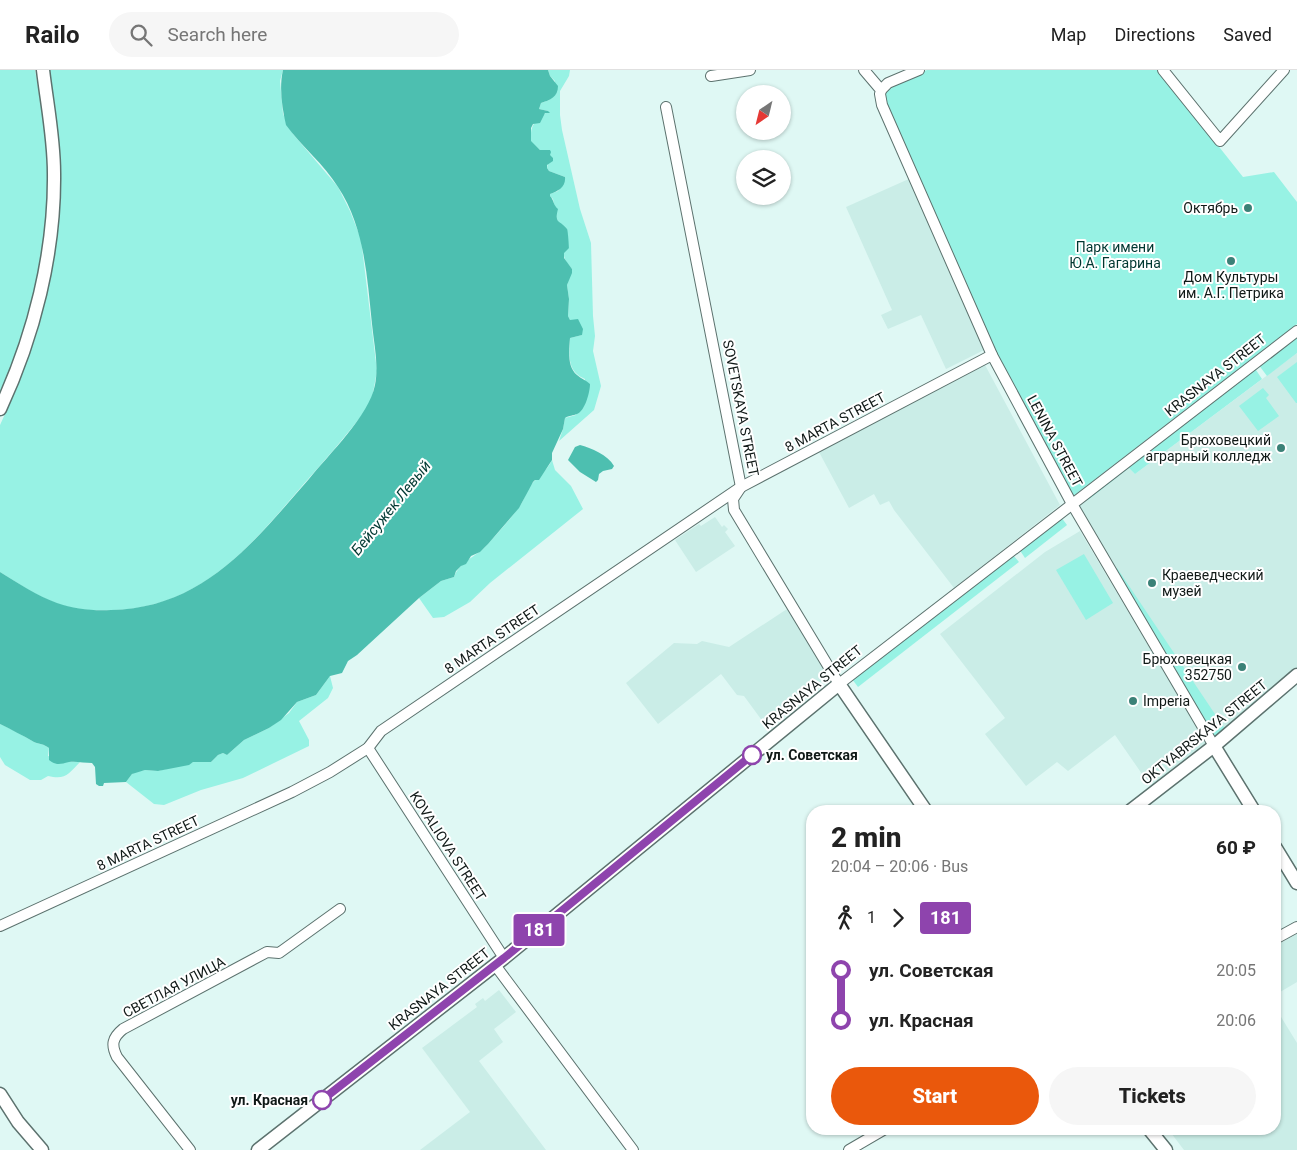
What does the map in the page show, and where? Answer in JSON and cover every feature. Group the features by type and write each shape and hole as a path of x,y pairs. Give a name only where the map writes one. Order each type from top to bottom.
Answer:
{"street":[{"path":"0,409 24,350 47,262 52,218 53,154 43,70"},
{"path":"711,76 750,70"},
{"name":"LENINA STREET","path":"864,70 881,90 882,105 992,354 1072,504 1250,805"},
{"path":"881,90 904,73 919,70"},
{"path":"1163,70 1220,141 1284,70"},
{"name":"SOVETSKAYA STREET","path":"666,107 742,487 733,499 734,510 839,684 922,805"},
{"name":"KRASNAYA STREET","path":"258,1150 499,962 839,684 1297,331"},
{"name":"8 MARTA STREET","path":"0,926 292,792 330,772 368,748 381,731 742,487 992,354"},
{"name":"OKTYABRSKAYA STREET","path":"1138,805 1214,746 1297,675"},
{"name":"KOVALIOVA STREET","path":"368,748 499,962 633,1150"},
{"path":"1281,857 1297,883"},
{"name":"СВЕТЛАЯ УЛИЦА","path":"190,1150 117,1057 112,1048 112,1042 116,1035 267,952 279,953 340,909"},
{"path":"1281,936 1297,927"},
{"path":"0,1094 18,1122 42,1150"},
{"path":"849,1150 875,1135"},
{"path":"1154,1135 1166,1150"}],"shaded area":[{"path":"911,178 986,349 946,369 921,315 888,329 881,315 892,310 846,207"},
{"path":"1297,353 1297,667 1213,740 1075,505 1085,497 1088,500 1129,468 1135,474"},
{"path":"985,365 1060,505 954,588 889,501 880,505 874,494 849,508 819,452"},
{"path":"715,517 722,527 724,525 728,529 725,532 735,546 696,572 675,540 699,524 701,526"},
{"path":"1080,531 1207,744 1151,787 1115,735 1068,771 1057,762 1026,786 985,734 1005,718 940,634 1045,552"},
{"path":"787,609 828,676 766,726 744,696 737,695 721,674 658,724 626,683 674,643 697,644 702,641 729,647"},
{"path":"1297,934 1297,982 1281,991 1281,943"},
{"path":"499,990 516,1012 494,1029 503,1042 479,1061 546,1150 420,1150 470,1112 422,1048 477,1007 475,1004 483,998 485,1001"},
{"path":"1281,1017 1297,1043 1297,1150 1184,1150 1173,1135 1281,1135"}],"green space":[{"path":"0,70 35,70 46,140 48,183 44,238 34,292 19,345 0,397"},
{"path":"49,70 283,70 280,81 283,114 293,134 338,187 361,239 377,371 372,398 366,410 283,509 242,552 221,570 197,586 172,598 144,607 84,610 70,607 41,597 0,572 0,425 16,390 37,333 53,266 59,223 61,169"},
{"path":"548,70 570,70 569,76 560,91 560,115 580,209 591,243 595,336 593,351 601,386 594,410 559,441 565,418 576,415 585,379 575,372 570,362 570,338 582,335 574,321 570,320 568,316 569,299 567,285 572,269 564,257 567,235 563,227 558,223 553,199 550,196 550,194 558,191 565,177 549,171 547,168 550,150 540,150 531,142 531,131 534,124 548,111 539,109 541,103 549,100 555,81 550,76"},
{"name":"Парк имени Ю.А. Гагарина","path":"927,70 1158,70 1243,177 1274,172 1297,202 1297,324 1072,497 996,352 886,104 885,95 889,87"},
{"path":"1297,334 1297,353 1267,376 1258,364"},
{"path":"1297,362 1297,403 1296,403 1277,377"},
{"path":"1254,367 1262,379 1135,474 1129,468 1088,500 1085,497"},
{"path":"1263,388 1269,395 1266,398 1279,416 1258,431 1239,406"},
{"path":"552,460 555,470 571,486 583,509 490,583 470,602 444,617 433,618 419,598 441,581 454,577 464,563 486,546 515,512 530,486"},
{"path":"1061,517 1067,525 1025,558 1019,549"},
{"path":"1012,554 1019,562 858,687 852,679"},
{"path":"1084,554 1113,603 1086,620 1056,570"},
{"path":"1117,568 1225,729 1213,740 1114,571"},
{"path":"330,676 333,688 328,698 299,721 309,740 309,746 243,778 201,790 164,805 154,804 126,782 135,772 145,770 158,771 193,762 211,762 218,755 223,753 227,755 244,740 269,728 289,713 297,702 316,695"},
{"path":"0,724 49,748 48,756 70,762 80,762 66,775 59,777 48,776 41,780 30,780 5,765 0,757"}],"water":[{"name":"Бейсужек Левый","path":"283,70 548,70 558,86 558,90 553,98 541,103 539,109 550,113 545,113 540,123 533,124 531,128 531,141 540,150 550,150 553,161 547,165 547,168 549,171 565,177 563,186 550,194 550,196 558,209 557,220 568,232 569,248 564,253 564,258 572,269 572,273 567,285 569,299 568,316 570,320 578,319 583,329 582,335 570,338 570,363 574,372 590,384 588,396 580,412 565,418 563,429 552,453 552,460 539,480 533,482 519,508 488,544 480,552 471,556 466,564 456,571 454,577 441,581 419,598 348,661 342,673 330,676 316,695 297,702 281,720 244,740 227,755 223,753 218,755 211,762 193,762 189,765 158,771 145,770 132,774 126,782 104,783 103,786 99,786 96,784 95,767 92,763 54,763 49,760 49,748 0,724 0,572 50,600 70,607 90,610 111,610 144,606 173,598 199,585 224,568 267,526 357,422 371,397 375,385 376,354 366,271 359,236 354,219 338,187 286,125 281,84"},
{"path":"580,445 604,455 614,466 612,469 599,474 596,482 580,472 568,460 575,447"}],"bus line":[{"name":"181","path":"322,1100 504,958 752,755"}],"place":[{"name":"Октябрь","path":"1248,208"},
{"name":"Дом Культуры им. А.Г. Петрика","path":"1231,261"},
{"name":"Брюховецкий аграрный колледж","path":"1281,448"},
{"name":"Краеведческий музей","path":"1152,583"},
{"name":"Брюховецкая 352750","path":"1242,667"},
{"name":"Imperia","path":"1133,701"},
{"name":"ул. Советская","path":"752,755"},
{"name":"ул. Красная","path":"322,1100"}]}
